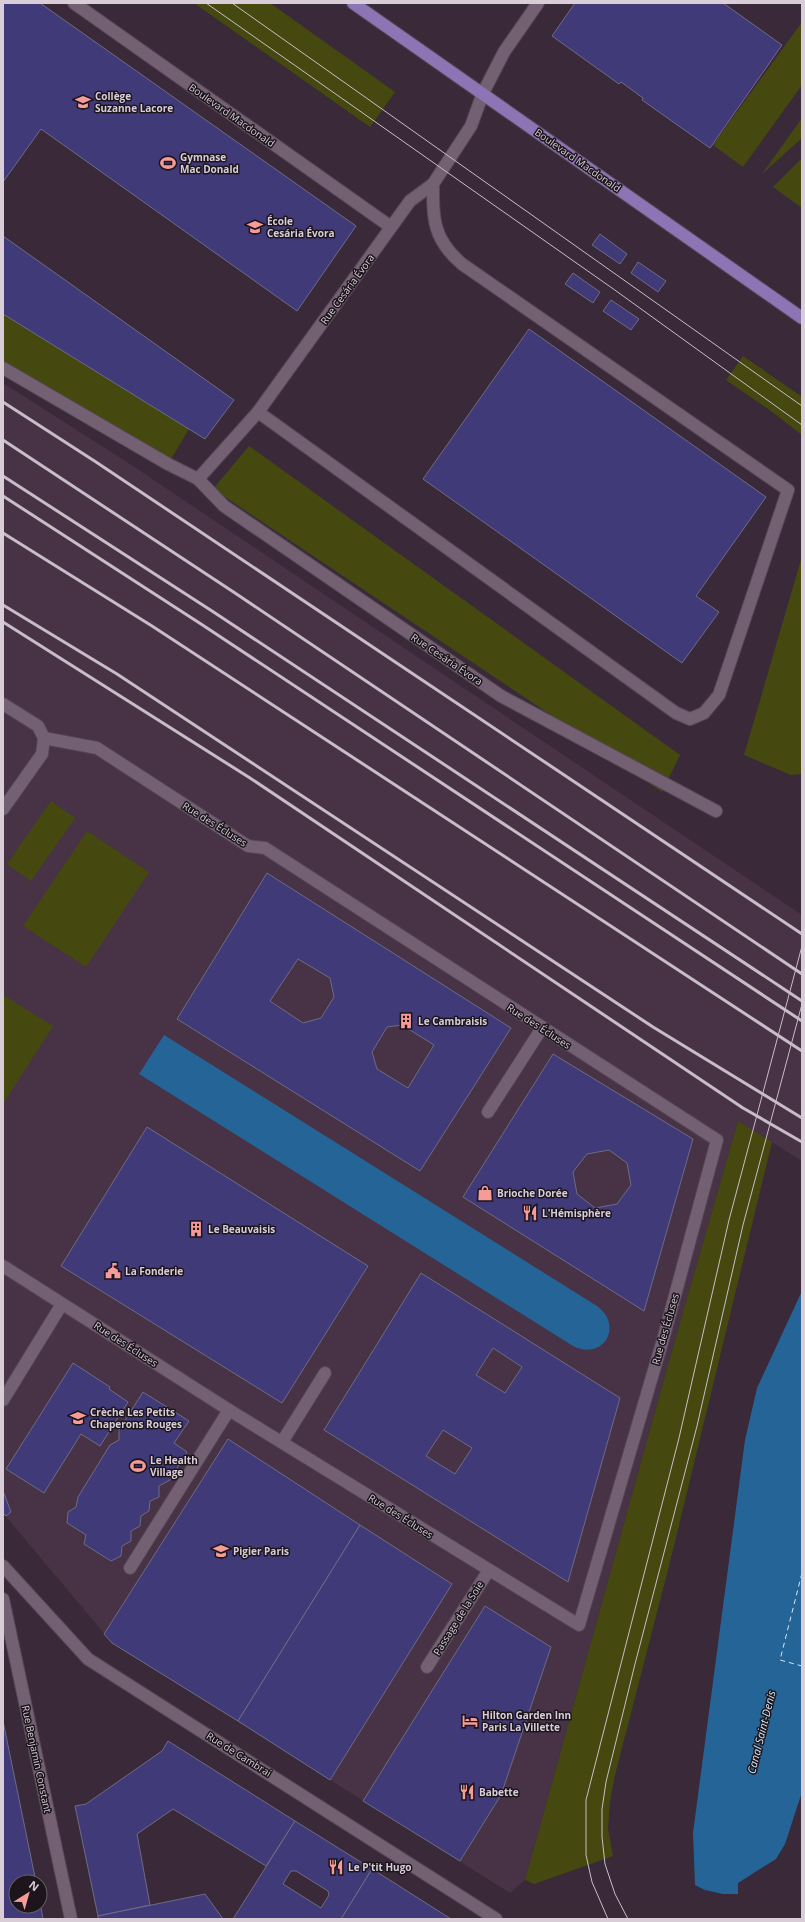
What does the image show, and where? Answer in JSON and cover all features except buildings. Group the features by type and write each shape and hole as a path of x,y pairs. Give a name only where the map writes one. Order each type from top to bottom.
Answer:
{"main road":[{"name":"Boulevard Macdonald","path":"353,3 802,318"}],"street":[{"name":"Boulevard Macdonald","path":"74,3 391,227"},
{"name":"Rue Cesária Évora","path":"198,478 258,412 410,201 433,184 471,126 483,93 504,52 538,3"},
{"path":"258,412 676,713 690,719 704,713 720,695 788,490 462,264 448,252 437,232 433,210 433,184"},
{"name":"Rue Cesária Évora","path":"3,368 168,464 198,478 224,506 501,696 716,811"},
{"path":"3,704 38,726 44,738 42,754 3,809"},
{"name":"Rue des Écluses","path":"3,1266 229,1410 579,1625 664,1336 717,1140 265,848 248,846 97,748 44,738"},
{"path":"488,1112 542,1028"},
{"path":"3,1400 62,1304"},
{"path":"282,1442 325,1373"},
{"path":"130,1568 229,1410"},
{"name":"Rue de Cambrai","path":"3,1566 88,1659 496,1919"},
{"name":"Passage de la Soie","path":"427,1667 488,1570"},
{"name":"Rue Benjamin Constant","path":"3,1599 71,1919"}],"shaded area":[{"path":"194,3 270,3 395,92 370,127"},
{"path":"802,22 802,85 743,167 713,145"},
{"path":"802,118 802,138 762,174"},
{"path":"802,158 802,208 773,187"},
{"path":"3,314 189,429 168,464 3,366"},
{"path":"743,356 802,397 802,435 771,411 726,380"},
{"path":"3,383 130,464 802,915 802,1161 738,1121 671,1354 525,1880 510,1893 112,1643 3,1513"},
{"path":"249,446 680,755 662,792 542,709 213,489"},
{"path":"802,556 802,774 791,775 744,755"},
{"path":"51,801 75,818 31,881 7,864"},
{"path":"87,831 149,872 86,967 23,926"},
{"path":"3,995 53,1026 3,1104"},
{"path":"738,1121 772,1142 671,1558 615,1775 610,1801 608,1828 613,1856 534,1884 525,1880 671,1354"}],"water":[{"path":"164,1035 597,1306 605,1314 609,1323 609,1331 606,1339 601,1345 593,1349 584,1349 573,1346 139,1074"},
{"name":"Canal Saint-Denis","path":"802,1291 802,1792 785,1844 776,1859 738,1883 738,1894 685,1919 695,1885 693,1833 745,1440 757,1388"}],"pier":[{"path":"693,1884 705,1890 723,1894 740,1894 734,1919 683,1919"}],"ferry route":[{"path":"802,1573 780,1660 802,1666"}],"tram line":[{"path":"206,3 612,288 802,425"},
{"path":"232,3 802,406"},
{"path":"608,1919 592,1882 586,1855 586,1800 679,1438 729,1220 802,946"},
{"path":"628,1919 615,1894 605,1864 602,1837 602,1809 606,1782 697,1426 743,1225 802,1004"}],"railway":[{"path":"3,402 96,462 802,934"},
{"path":"3,440 235,593 802,974"},
{"path":"3,476 212,611 802,1001"},
{"path":"3,496 201,624 802,1021"},
{"path":"3,533 152,626 802,1051"},
{"path":"3,605 117,674 653,1027 802,1118"},
{"path":"3,622 250,778 743,1108 802,1142"}],"place":[{"name":"Collège Suzanne Lacore","path":"83,102"},
{"name":"Gymnase Mac Donald","path":"168,163"},
{"name":"École Cesária Évora","path":"255,227"},
{"name":"Le Cambraisis","path":"406,1021"},
{"name":"Brioche Dorée","path":"485,1193"},
{"name":"L'Hémisphère","path":"530,1213"},
{"name":"Le Beauvaisis","path":"196,1229"},
{"name":"La Fonderie","path":"113,1271"},
{"name":"Crèche Les Petits Chaperons Rouges","path":"78,1418"},
{"name":"Le Health Village","path":"138,1466"},
{"name":"Pigier Paris","path":"221,1551"},
{"name":"Hilton Garden Inn Paris La Villette","path":"470,1721"},
{"name":"Babette","path":"467,1792"},
{"name":"Le P'tit Hugo","path":"336,1867"}]}
